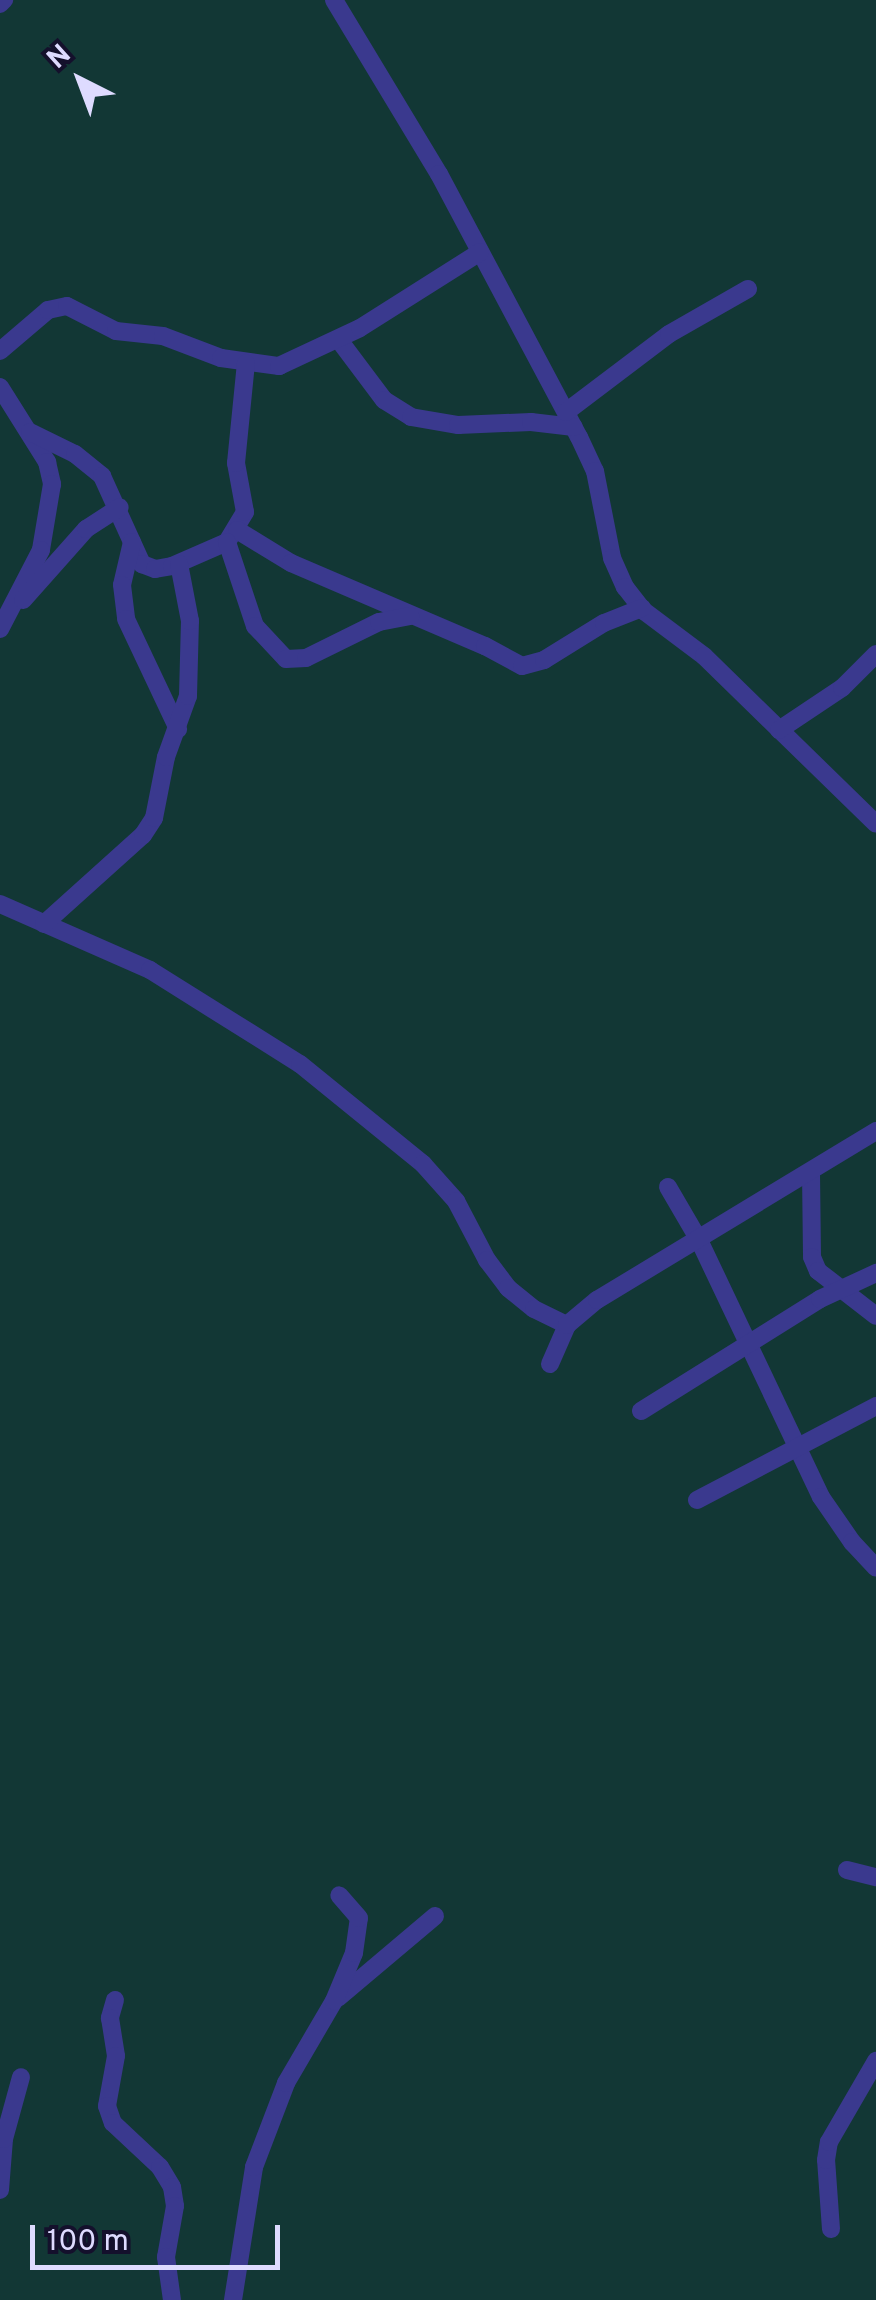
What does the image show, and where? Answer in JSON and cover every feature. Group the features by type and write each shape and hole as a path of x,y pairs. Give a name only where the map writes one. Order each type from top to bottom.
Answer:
{"street":[{"path":"334,0 480,252 570,419 595,471 618,572 642,608 704,656 876,824"},
{"path":"0,351 39,317 60,306 116,331 162,336 200,353 279,366 339,340 480,252"},
{"path":"339,340 384,400 411,417 458,425 570,419 669,334 748,289"},
{"path":"30,432 92,466 120,507 132,542 148,568 179,564 232,536 245,512 236,463 246,363"},
{"path":"0,387 30,432 50,472 46,531 3,624"},
{"path":"3,624 74,541 120,507"},
{"path":"232,536 527,666 642,608"},
{"path":"232,536 256,626 267,643 286,659 306,658 378,622 410,616"},
{"path":"132,542 122,585 126,619 178,729"},
{"path":"44,924 149,827 166,757 188,696 190,621 179,564"},
{"path":"779,730 842,688 876,654"},
{"path":"0,904 182,987 345,1098 442,1184 508,1288 534,1310 567,1325"},
{"path":"550,1364 567,1325 640,1270 699,1240 876,1131"},
{"path":"811,1173 812,1257 818,1271 876,1316"},
{"path":"668,1187 699,1240 834,1516 876,1568"},
{"path":"641,1411 747,1343 840,1289 876,1273"},
{"path":"698,1500 876,1406"},
{"path":"847,1870 876,1877"},
{"path":"233,2300 254,2167 286,2084 334,2001 360,1930 356,1911 339,1895"},
{"path":"334,2001 435,1916"},
{"path":"115,2000 110,2018 116,2056 107,2106 113,2123 160,2167 172,2187 174,2206 166,2257 172,2300"},
{"path":"831,2229 826,2160 829,2142 876,2061"},
{"path":"0,2190 4,2139 21,2077"}],"green space":[{"path":"0,0 876,0 876,2300 0,2300"}]}
